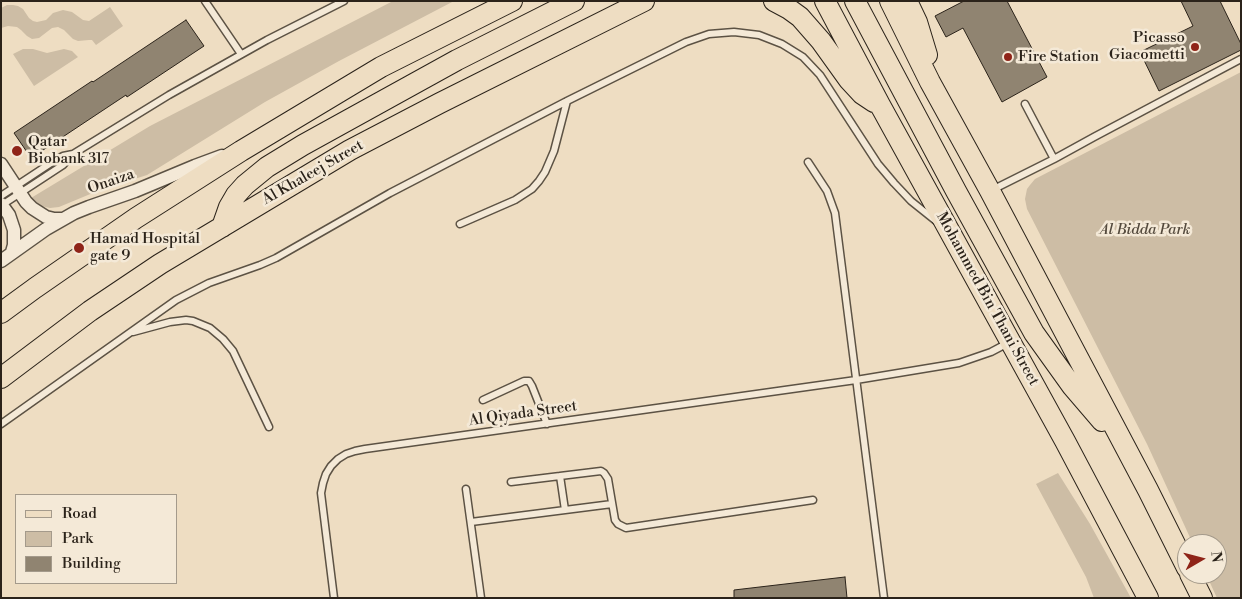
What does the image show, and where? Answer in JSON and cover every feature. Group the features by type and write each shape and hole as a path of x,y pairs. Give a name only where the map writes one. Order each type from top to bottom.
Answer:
{"main road":[{"path":"1,314 136,218 241,150 381,67 512,1"},
{"path":"222,227 229,207 236,195 267,167 448,65 574,1"},
{"name":"Al Khaleej Street","path":"4,376 90,311 168,259 350,150 644,1"},
{"path":"774,1 800,18 821,41 862,94 880,105"},
{"name":"Mohammed Bin Thani Street","path":"825,1 880,105 1065,441 1148,598"},
{"path":"855,1 1034,333 1072,386 1126,449"},
{"path":"890,1 930,82 990,191 1177,548"},
{"path":"907,1 925,46 930,66 930,82"},
{"path":"1,393 6,381 4,376"},
{"path":"1195,584 1202,598"}],"street":[{"name":"Onaiza","path":"1,260 62,219 195,166 241,150"},
{"path":"1,164 32,208 46,217 62,219"},
{"path":"2,204 9,215 14,230 12,252"}],"lane":[{"path":"205,1 241,54"},
{"path":"1,196 18,190 63,165 73,154 169,95 241,54 344,1"},
{"path":"1,424 176,300 209,283 276,258 390,194 567,101 677,47 710,34 746,33 770,39 793,50 812,65 878,164 911,201 950,231"},
{"path":"990,191 1241,59"},
{"path":"460,224 515,200 540,181 554,151 567,101"},
{"path":"1024,104 1054,159"},
{"path":"808,162 827,191 835,213 884,598"},
{"path":"2,204 18,190"},
{"path":"127,334 170,322 186,320 210,328 233,351 269,426"},
{"name":"Al Qiyada Street","path":"334,598 321,493 326,474 331,466 346,454 355,451 856,380 959,362 990,352 1010,342"},
{"path":"483,400 524,381 529,381 547,424"},
{"path":"512,482 600,471 608,479 615,520 626,528 813,500"},
{"path":"560,476 564,510"},
{"path":"466,489 481,598"},
{"path":"471,522 612,504"}],"green space":[{"path":"393,1 454,1 265,102 147,175 100,190 59,207 41,206 31,198 150,126"},
{"path":"7,5 18,6 23,9 29,18 37,22 46,20 53,13 63,10 72,12 83,20 89,21 110,7 123,26 96,45 92,40 78,41 73,39 58,27 52,28 39,38 32,39 17,27 8,26 1,28 1,8"},
{"path":"23,49 33,49 47,53 64,49 72,51 78,57 34,86 13,54"},
{"name":"Al Bidda Park","path":"1241,72 1241,598 1217,598 1211,584 1227,584 1227,534 1188,534 1147,444 1027,209 1025,199 1027,189 1035,179"},
{"path":"1058,473 1090,524 1131,598 1094,598 1086,577 1036,484"}],"building":[{"name":"Fire Station","path":"964,1 1007,1 1047,77 1002,102 963,28 946,37 935,16"},
{"name":"Picasso Giacometti","path":"1181,1 1220,1 1241,44 1241,50 1159,91 1140,52 1193,26"},
{"path":"186,20 204,46 31,158 14,133"},
{"path":"845,577 847,598 734,598 734,590"}],"place":[{"name":"Picasso Giacometti","path":"1195,47"},
{"name":"Fire Station","path":"1008,57"},
{"name":"Qatar Biobank 317","path":"17,151"},
{"name":"Hamad Hospital gate 9","path":"79,248"}]}
